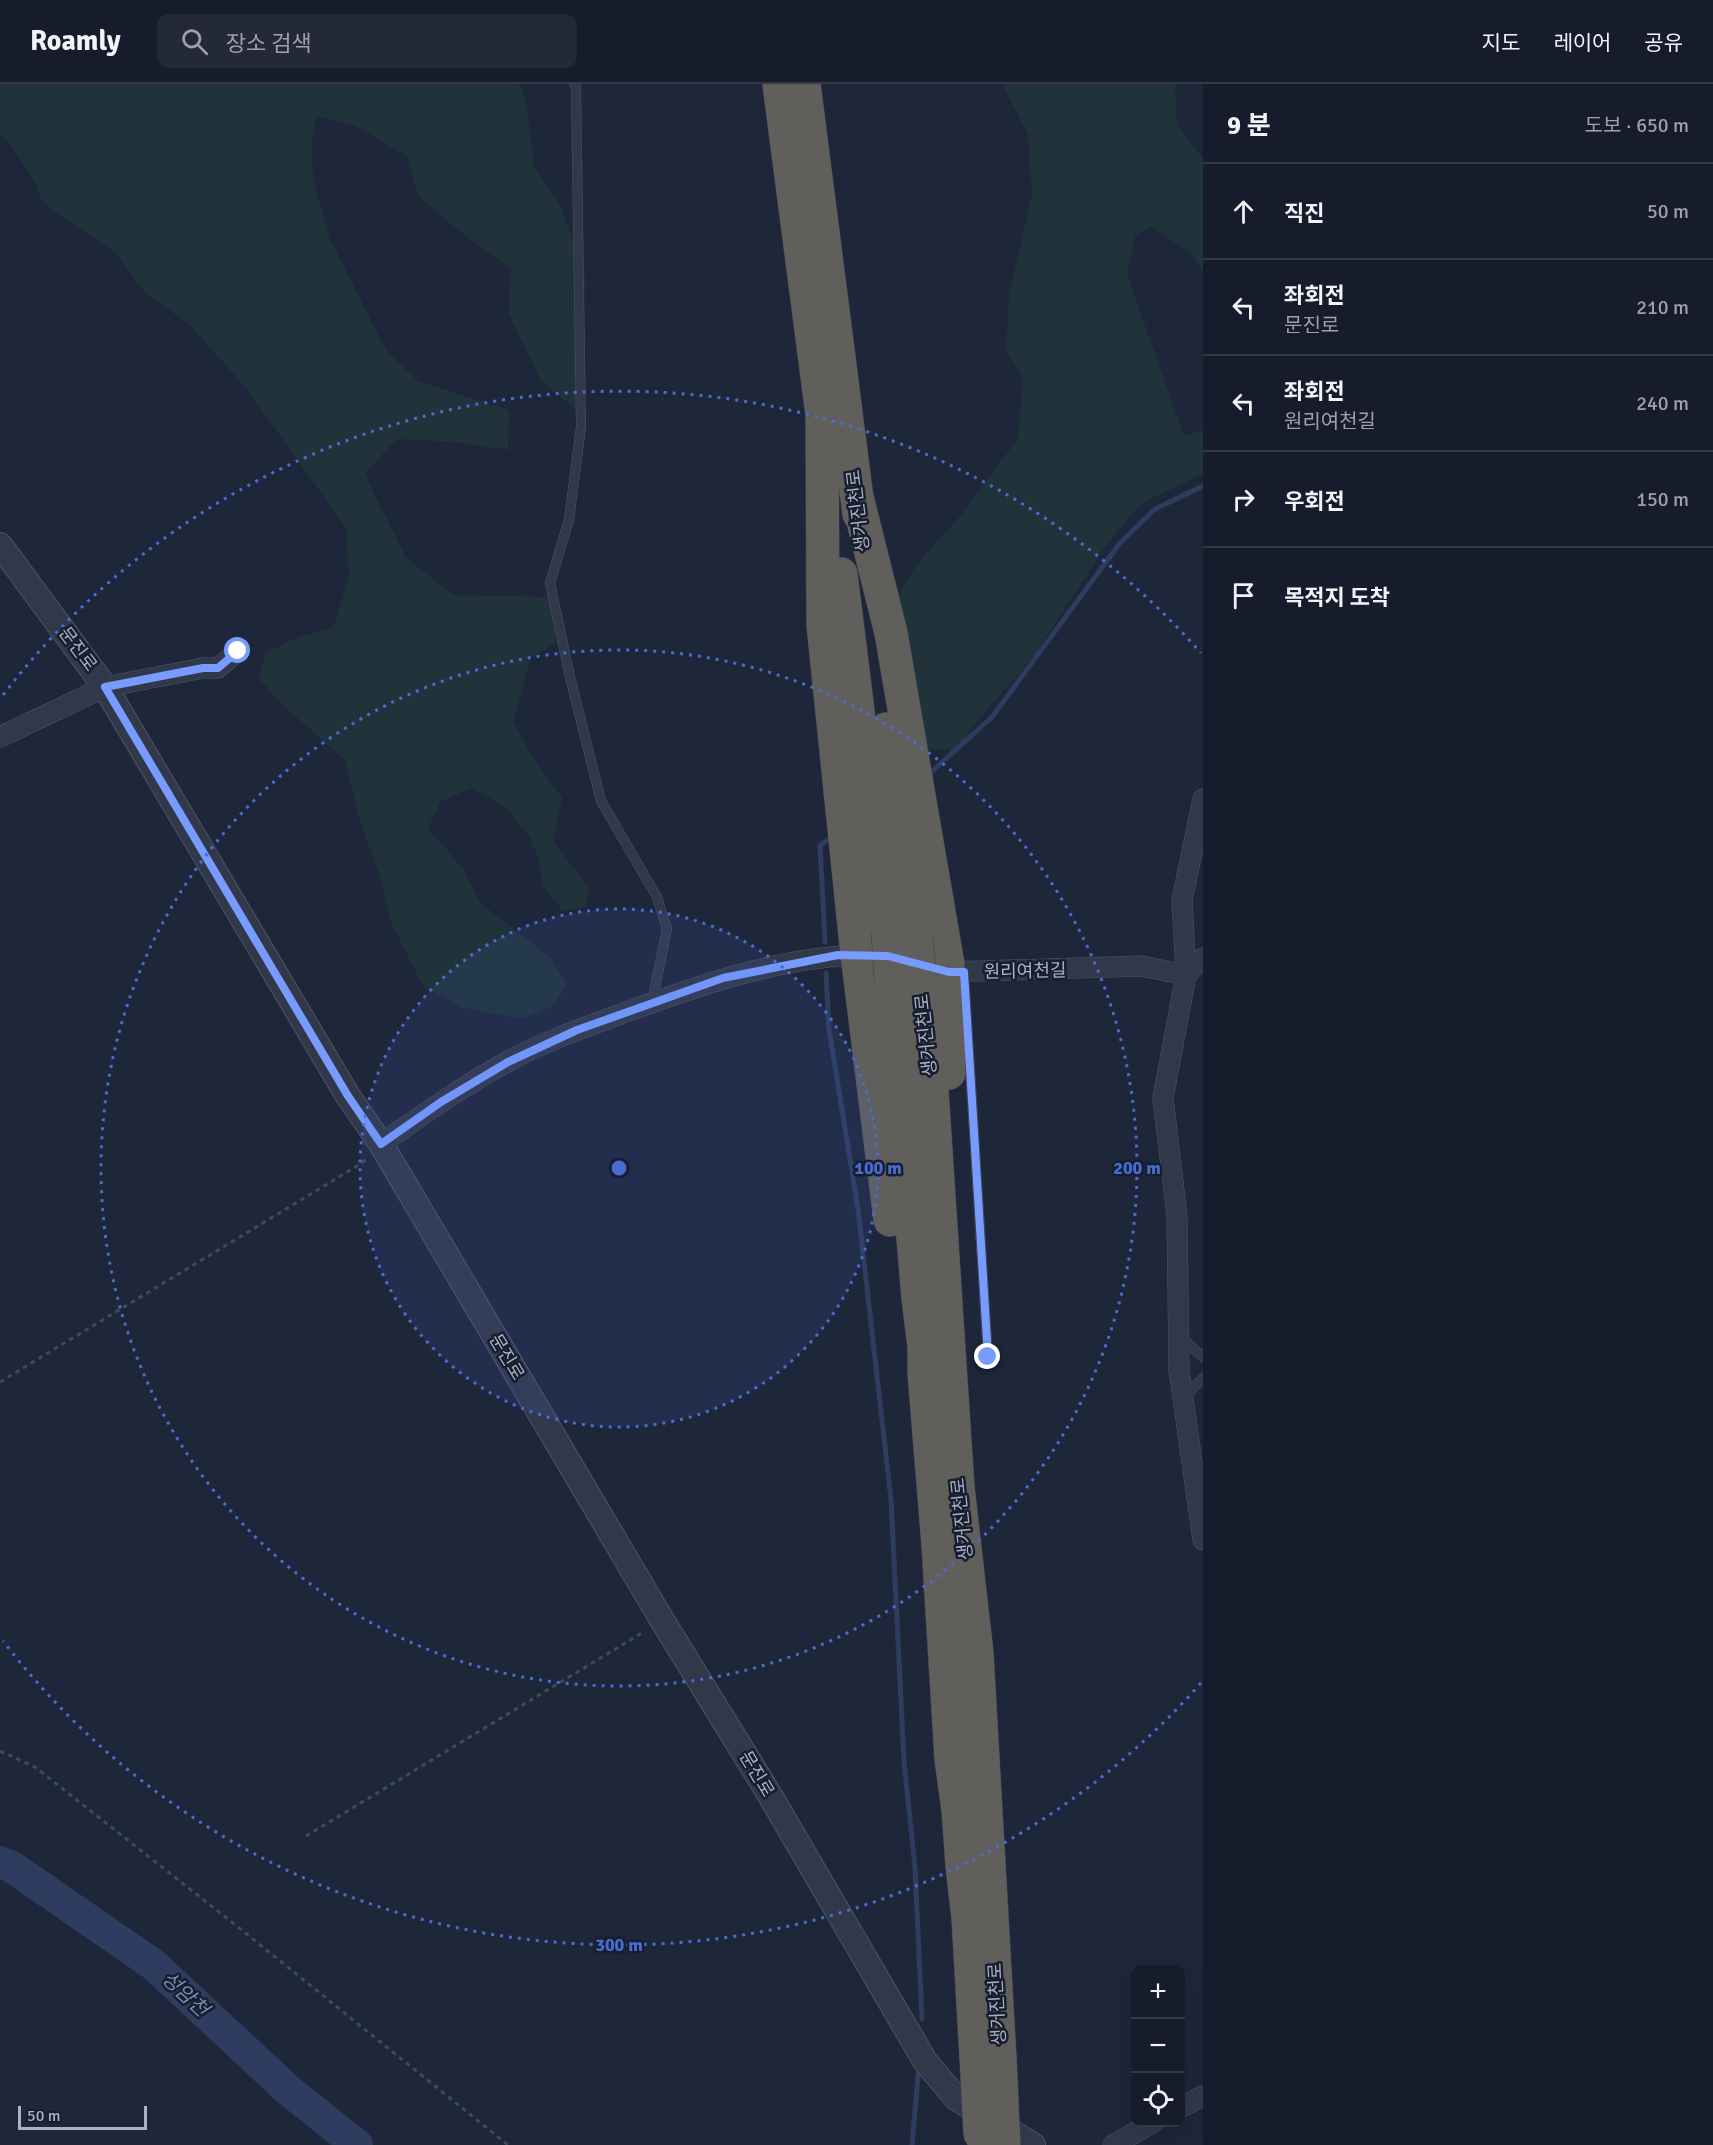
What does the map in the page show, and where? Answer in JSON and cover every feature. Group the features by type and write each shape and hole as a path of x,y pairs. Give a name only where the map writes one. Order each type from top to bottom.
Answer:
{"highway":[{"name":"생거진천로","path":"779,84 822,409 855,690 902,936"},
{"name":"생거진천로","path":"804,84 887,736 902,936"},
{"path":"822,409 823,625 857,955 895,1261 929,1439"},
{"path":"856,493 891,633 931,976"},
{"path":"902,936 931,976"},
{"name":"생거진천로","path":"931,976 931,1074 958,1487 977,1653 988,2058"},
{"name":"생거진천로","path":"931,976 918,1298 924,1347 951,1759 968,1918 988,2058"},
{"path":"988,2058 989,2141"}],"street":[{"name":"문진로","path":"0,545 105,687 348,1096 381,1144 662,1620 768,1792 925,2061 956,2098 1033,2145"},
{"path":"0,737 105,687 203,668 218,668 238,651"},
{"path":"1203,798 1182,900 1186,975 1163,1098 1177,1216 1179,1370 1182,1398 1198,1466 1203,1540"},
{"name":"원리여천길","path":"381,1144 441,1102 508,1062 577,1030 652,1002 741,974 838,955 857,955 888,956 931,976 1141,966 1186,975"},
{"path":"1186,975 1203,958"},
{"path":"1185,2105 1203,2096"},
{"path":"1113,2145 1145,2127"}],"lane":[{"path":"574,84 576,87 581,427 569,520 550,583 570,677 601,801 657,897 667,929 652,1002"},
{"path":"931,976 988,1357"},
{"path":"1178,1334 1203,1357"},
{"path":"1182,1398 1203,1378"}],"path":[{"path":"0,1382 362,1163 381,1144"},
{"path":"306,1836 662,1620"},
{"path":"0,1751 35,1767 508,2145"}],"shaded area":[{"path":"0,84 519,84 526,101 534,166 561,206 586,279 576,409 541,381 509,314 511,269 462,233 418,196 408,157 356,126 317,116 312,139 313,179 330,239 386,350 418,381 509,410 508,450 457,442 397,439 365,473 406,557 453,595 553,597 556,643 531,657 513,722 532,756 562,798 553,841 589,888 586,907 563,911 543,887 538,858 529,836 505,807 472,788 441,801 428,828 465,871 479,902 551,958 566,985 553,1006 521,1019 464,1008 423,987 390,920 381,878 361,825 345,760 288,710 259,679 266,652 301,636 333,628 349,577 346,528 246,388 189,324 145,293 114,251 43,203 33,179 13,148 0,134"},
{"path":"1002,84 1177,84 1175,86 1177,124 1203,159 1203,273 1190,252 1150,226 1135,236 1127,274 1184,436 1203,430 1203,474 1142,503 1106,545 1035,655 981,717 957,749 927,750 897,597 917,564 962,514 1018,438 1023,379 1006,352 1009,294 1032,195 1028,135"}],"waterway":[{"path":"927,776 992,717 1120,543 1155,509 1203,486"},
{"path":"825,942 820,845 833,837"},
{"path":"826,973 829,1029 858,1209 891,1499 904,1761 915,1868 922,2019"},
{"name":"성암천","path":"0,1862 12,1867 154,1965 287,2089 357,2145"},
{"path":"912,2145 919,2065"}],"route":[{"path":"238,651 218,668 203,668 105,687 348,1096 381,1144 441,1102 508,1062 577,1030 723,978 838,955 888,956 949,972 964,972 988,1357"}]}
